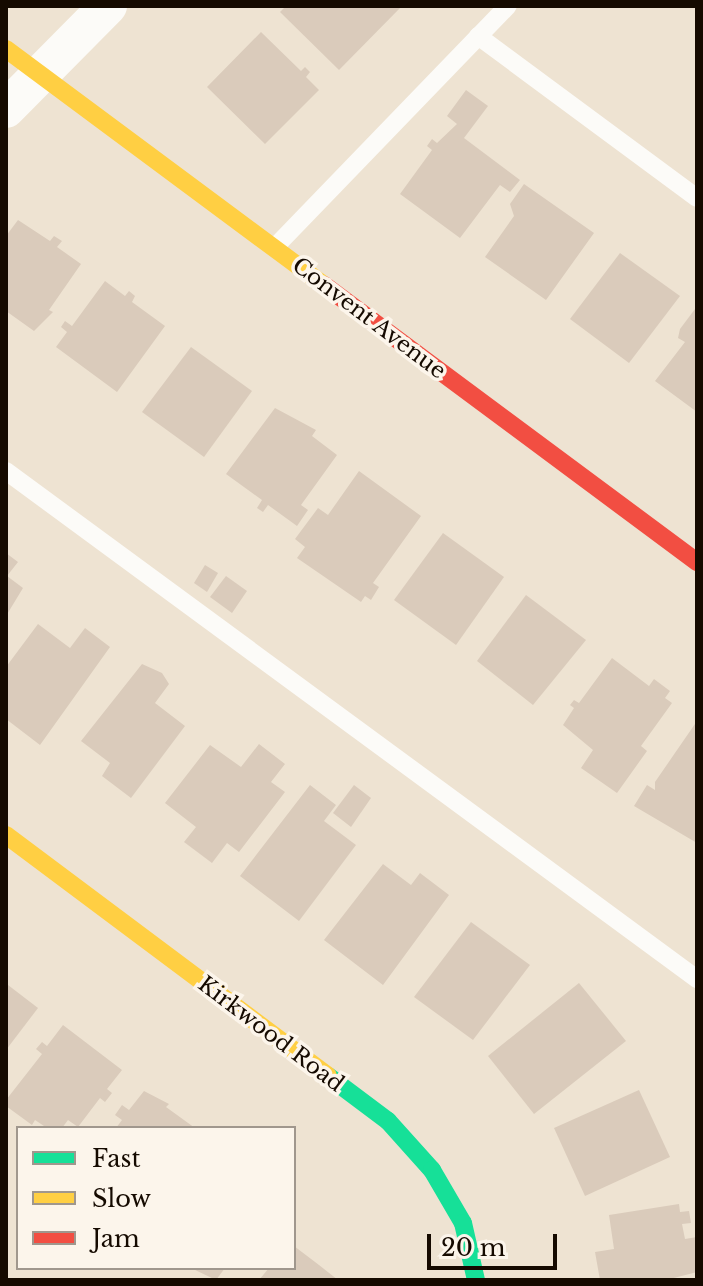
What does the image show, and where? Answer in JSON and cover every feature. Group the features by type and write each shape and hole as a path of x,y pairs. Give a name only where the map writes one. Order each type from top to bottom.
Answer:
{"street":[{"path":"6,109 108,6"},
{"name":"Convent Avenue","path":"6,49 697,562"},
{"name":"Kirkwood Road","path":"6,835 388,1121 432,1170 463,1223 476,1280"}],"lane":[{"path":"275,247 508,6"},
{"path":"478,36 697,198"},
{"path":"6,471 697,979"}],"building":[{"path":"286,6 402,6 339,70 280,12"},
{"path":"261,32 301,71 305,67 310,72 306,77 319,90 265,144 207,87"},
{"path":"466,90 488,106 464,138 520,180 510,192 500,185 460,238 400,194 432,150 427,146 432,139 437,143 457,124 447,116"},
{"path":"524,184 594,233 546,300 485,257 514,216 510,204"},
{"path":"18,220 50,241 54,236 62,241 57,247 81,264 49,310 53,312 34,331 6,311 6,236"},
{"path":"620,253 680,296 629,363 570,319"},
{"path":"105,281 125,296 129,291 135,296 132,302 165,326 117,392 56,347 67,332 61,327 65,321 72,326"},
{"path":"695,309 697,412 655,381 685,342 678,338 680,329"},
{"path":"191,347 252,391 204,457 142,412"},
{"path":"275,408 316,430 312,436 337,455 301,505 308,510 297,526 268,505 263,512 257,508 262,500 226,474"},
{"path":"359,471 421,516 373,583 379,587 371,600 365,596 361,602 297,558 305,547 295,539 318,508 328,515"},
{"path":"443,533 504,577 456,645 394,600"},
{"path":"6,553 18,562 7,576 23,588 6,616"},
{"path":"205,565 218,573 207,592 194,583"},
{"path":"226,576 247,591 232,613 210,597"},
{"path":"526,595 586,640 533,705 477,661"},
{"path":"38,624 70,648 85,628 110,647 40,745 6,719 6,667"},
{"path":"612,658 649,686 654,679 670,691 665,698 672,703 641,746 647,751 617,793 581,768 593,750 563,725 574,708 570,705 574,700 579,703"},
{"path":"142,664 162,673 169,684 155,703 185,726 131,798 102,776 110,763 81,741"},
{"path":"697,721 697,843 634,806 647,785 655,790 655,782"},
{"path":"259,744 285,764 271,782 285,792 239,852 227,843 212,863 184,842 196,827 165,803 210,745 241,767"},
{"path":"310,785 336,805 324,821 356,845 299,921 240,876"},
{"path":"354,785 371,798 351,827 333,813"},
{"path":"383,864 411,885 420,873 449,895 383,985 324,940"},
{"path":"471,922 530,965 473,1040 414,997"},
{"path":"579,983 626,1041 534,1114 488,1056"},
{"path":"8,985 38,1008 6,1050 6,988"},
{"path":"63,1025 122,1070 107,1089 112,1093 105,1102 100,1098 79,1126 68,1120 64,1126 44,1126 35,1120 32,1125 6,1106 6,1100 42,1054 36,1049 42,1042 47,1046"},
{"path":"639,1090 670,1157 585,1196 554,1128"},
{"path":"144,1091 169,1104 166,1107 192,1126 118,1126 122,1120 115,1115 122,1105 129,1110"},
{"path":"679,1204 680,1212 689,1211 691,1223 682,1224 685,1239 697,1237 697,1272 666,1280 600,1280 595,1252 614,1249 609,1215"},
{"path":"296,1248 338,1280 259,1280 267,1270 296,1270"},
{"path":"195,1270 224,1270 216,1280"}],"traffic: fast":[{"path":"328,1076 388,1121 432,1170 463,1223 476,1280"}],"traffic: slow":[{"path":"6,49 324,285"},
{"path":"6,835 328,1076"}],"traffic: jam":[{"path":"324,285 697,562"}]}
